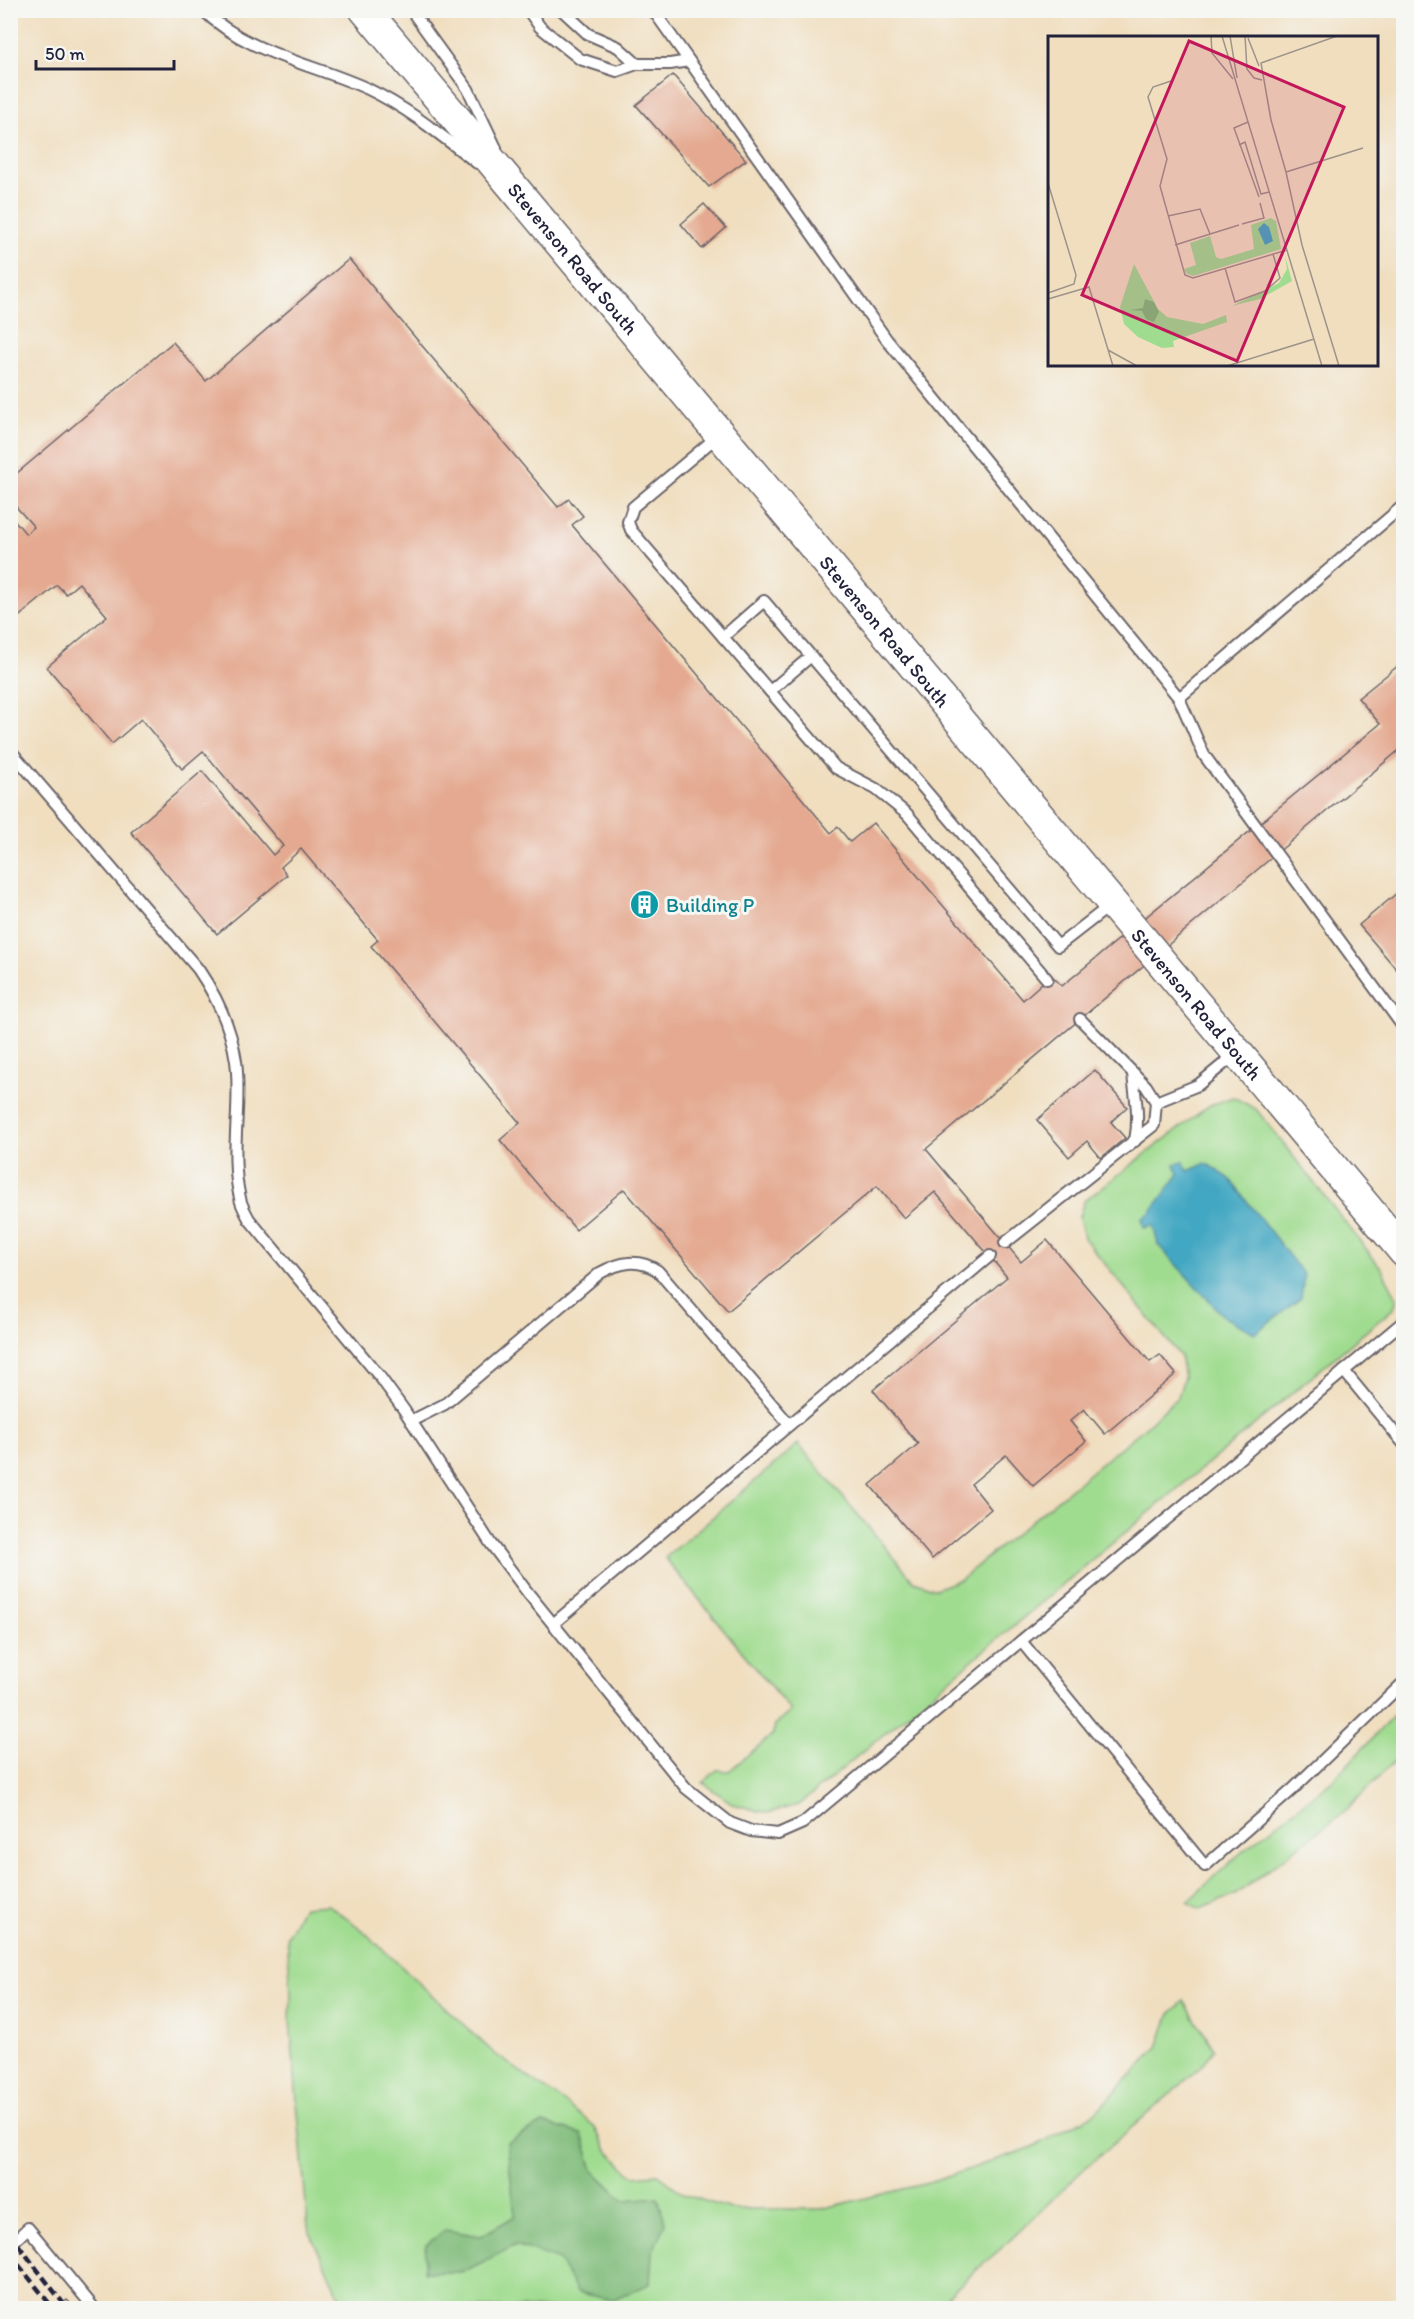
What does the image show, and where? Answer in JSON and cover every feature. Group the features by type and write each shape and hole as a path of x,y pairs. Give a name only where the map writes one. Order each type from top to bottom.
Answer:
{"main road":[{"name":"Stevenson Road South","path":"365,10 1404,1252"}],"lane":[{"path":"203,10 234,33 260,47 346,79 405,108 520,197"},
{"path":"411,10 468,89 520,197"},
{"path":"528,10 540,27 580,59 617,71 638,64 670,64 689,61"},
{"path":"562,10 588,34 618,47 638,64"},
{"path":"653,10 887,340 1179,698 1204,755 1404,1028"},
{"path":"719,435 633,507 628,522 637,538 836,768 876,789 907,814 1047,979"},
{"path":"1179,698 1404,505"},
{"path":"723,637 764,601 1058,946 1112,904"},
{"path":"770,691 811,656"},
{"path":"10,750 198,969 224,1014 236,1062 236,1159 240,1199 249,1219 380,1377 491,1544 528,1593 686,1788 730,1823 751,1831 778,1834 803,1823 1404,1321"},
{"path":"1005,1243 1154,1125 1156,1102 1146,1086 1080,1019"},
{"path":"1156,1102 1198,1085 1237,1053"},
{"path":"1133,1073 1138,1107 1135,1140"},
{"path":"554,1624 990,1256"},
{"path":"411,1421 445,1404 600,1273 616,1264 633,1262 647,1263 658,1271 789,1424"},
{"path":"1344,1371 1404,1444"},
{"path":"1021,1641 1205,1866 1292,1790 1404,1682"},
{"path":"10,2245 27,2229 94,2308"}],"green space":[{"path":"1233,1097 1256,1109 1381,1268 1397,1298 1394,1308 799,1805 767,1813 733,1804 703,1783 717,1770 729,1771 773,1734 775,1725 791,1711 665,1558 798,1444 914,1581 936,1589 961,1579 1143,1429 1178,1397 1184,1377 1180,1356 1084,1238 1079,1217 1084,1201 1210,1105"},
{"path":"1403,1706 1403,1749 1394,1762 1343,1813 1235,1895 1200,1909 1187,1902 1243,1851 1335,1778"},
{"path":"328,1905 360,1928 495,2054 560,2099 594,2126 606,2149 633,2176 657,2174 685,2195 731,2209 821,2209 932,2182 1033,2147 1094,2114 1158,2047 1170,2014 1184,2001 1214,2049 1201,2067 1084,2169 1006,2244 934,2308 347,2308 335,2288 308,2228 290,2021 291,1994 287,1936 303,1907"},
{"path":"543,2123 582,2134 593,2170 624,2200 658,2197 665,2223 652,2253 650,2284 612,2300 577,2292 559,2260 516,2245 463,2272 424,2272 426,2245 445,2230 481,2236 515,2216 507,2143"}],"water":[{"path":"1183,1161 1188,1171 1206,1163 1229,1178 1304,1275 1301,1298 1255,1333 1224,1317 1158,1245 1153,1225 1144,1228 1142,1218 1150,1213 1179,1174 1175,1165"}],"building":[{"path":"673,75 746,160 709,187 636,105"},
{"path":"704,204 726,228 702,249 681,224"},
{"name":"Building P","path":"349,259 558,507 569,499 583,516 572,525 831,833 838,827 850,842 873,823 1023,1000 1051,975 1062,986 1380,724 1358,698 1404,661 1404,746 926,1149 1021,1262 1047,1240 1150,1362 1160,1355 1176,1374 1105,1434 1084,1409 1070,1421 1086,1441 1033,1486 1006,1455 971,1484 991,1509 932,1559 870,1485 918,1444 873,1390 1007,1277 935,1192 904,1218 877,1186 728,1311 624,1189 576,1230 500,1140 520,1123 371,946 378,940 301,849 281,867 287,875 217,934 131,832 202,771 273,855 283,846 203,751 182,769 141,719 112,744 47,667 107,616 79,583 66,594 57,585 10,624 10,515 26,534 34,527 10,500 10,479 173,342 206,381"},
{"path":"1404,887 1404,978 1359,925"},
{"path":"1095,1070 1127,1107 1111,1122 1125,1138 1101,1158 1087,1141 1069,1157 1037,1120"},
{"path":"67,2300 75,2308 57,2308 63,2303"}],"railway":[{"path":"10,2234 63,2303"},
{"path":"10,2254 53,2308"}],"place":[{"name":"Building P","path":"645,905"}]}
